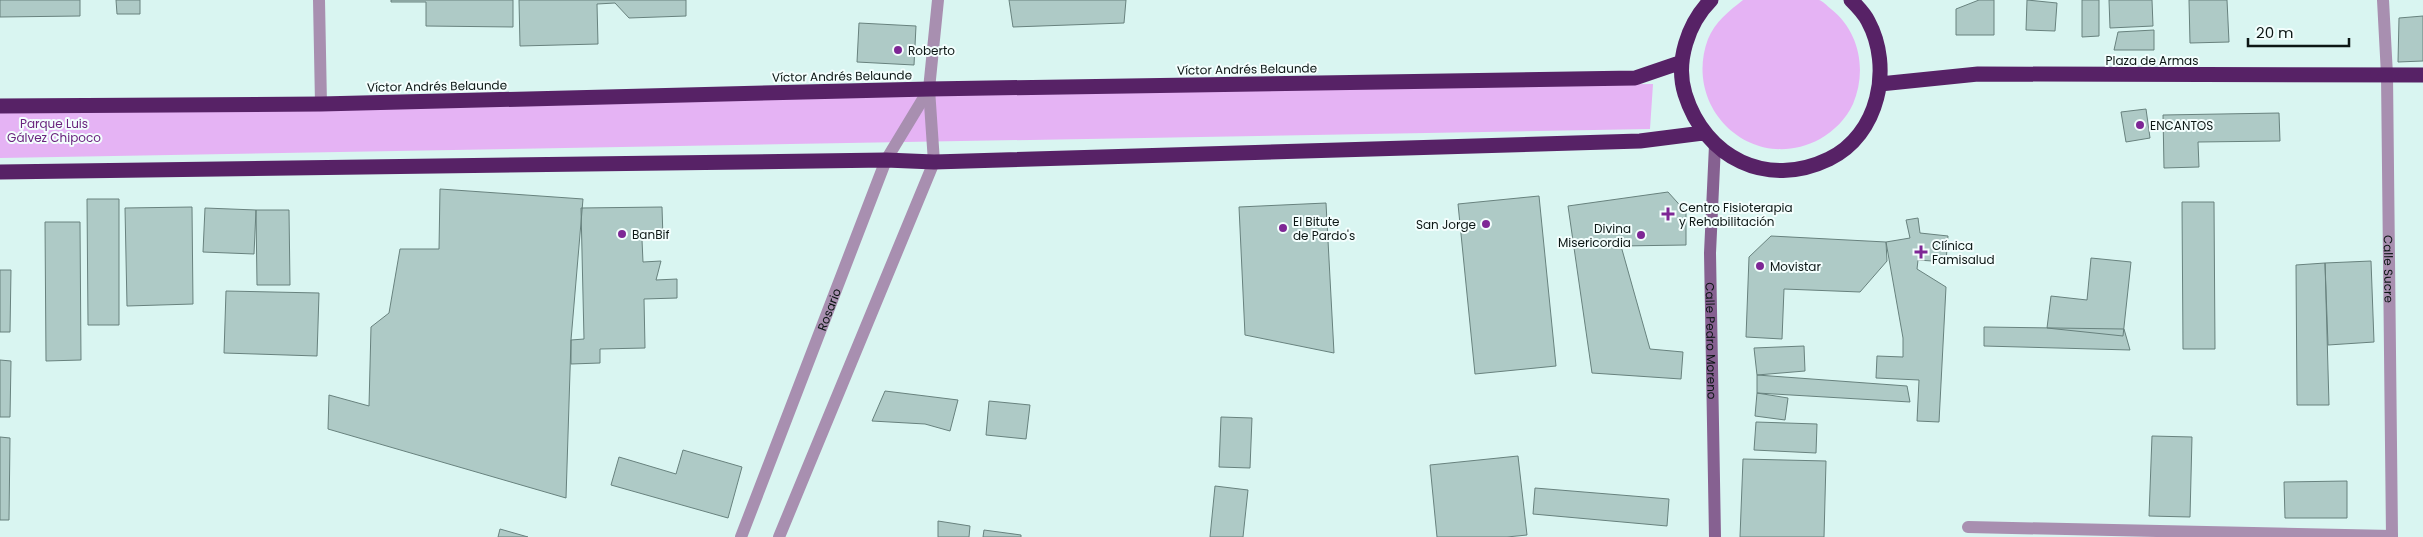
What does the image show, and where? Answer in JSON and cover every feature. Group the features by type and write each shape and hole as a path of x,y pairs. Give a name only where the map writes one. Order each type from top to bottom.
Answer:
{"highway":[{"path":"1711,0 1702,8 1688,33 1682,62 1683,87 1691,112 1703,133 1715,145 1741,162 1770,170 1801,169 1830,158 1854,139 1872,114 1880,84 1879,51 1868,20 1851,0"},
{"name":"Víctor Andrés Belaunde","path":"0,106 321,104 929,89 1635,78 1682,62"},
{"name":"Plaza de Armas","path":"1880,84 1978,74 2423,75"},
{"path":"0,172 886,160 934,162 1630,141 1703,133"}],"main road":[{"name":"Calle Pedro Moreno","path":"1715,145 1710,253 1715,537"}],"street":[{"path":"319,0 321,104"},
{"name":"Rosario","path":"779,537 934,162 929,89 938,0"},
{"name":"Calle Sucre","path":"2383,0 2388,75 2392,536"},
{"name":"Rosario","path":"741,537 886,160 929,89"},
{"path":"1968,527 2392,536"}],"green space":[{"path":"1743,0 1819,0 1841,18 1849,29 1858,53 1860,66 1857,91 1853,104 1843,120 1820,139 1795,148 1771,148 1748,142 1729,129 1714,111 1705,89 1703,65 1708,39 1718,22"},
{"name":"Parque Luis Gálvez Chipoco","path":"1653,84 1650,129 0,158 0,104"}],"building":[{"path":"0,0 80,0 80,16 0,17"},
{"path":"116,0 140,0 140,14 117,14"},
{"path":"391,0 513,0 513,27 426,26 426,2 391,2"},
{"path":"519,0 686,0 686,16 629,18 615,3 597,4 598,44 520,46"},
{"path":"1009,0 1126,0 1124,23 1013,27"},
{"path":"1979,0 1994,0 1994,35 1956,35 1956,9"},
{"path":"2027,0 2057,3 2055,31 2026,30"},
{"path":"2082,0 2099,0 2099,36 2082,37"},
{"path":"2109,0 2152,0 2153,26 2110,28"},
{"path":"2189,0 2227,0 2229,42 2190,43"},
{"path":"2423,16 2423,61 2398,62 2399,18"},
{"path":"859,23 916,26 914,65 857,62"},
{"path":"2154,30 2154,50 2114,50 2118,32"},
{"path":"2146,109 2150,138 2126,142 2121,112"},
{"path":"2279,113 2280,141 2198,142 2199,167 2164,168 2163,115"},
{"path":"440,189 583,199 571,340 566,498 328,429 329,395 369,406 371,327 389,313 400,249 439,249"},
{"path":"1668,192 1686,212 1686,245 1621,246 1650,349 1683,352 1681,379 1592,373 1568,206"},
{"path":"1539,196 1556,366 1475,374 1458,204"},
{"path":"87,199 119,199 119,325 88,325"},
{"path":"2182,202 2214,202 2215,349 2183,349"},
{"path":"1326,203 1334,353 1245,335 1239,207"},
{"path":"192,207 193,304 127,306 125,208"},
{"path":"662,207 663,239 642,240 643,262 661,261 656,280 677,279 677,298 644,299 645,348 600,349 600,363 571,364 571,340 584,339 581,208"},
{"path":"205,208 256,210 254,254 203,252"},
{"path":"256,210 289,210 290,285 257,285"},
{"path":"1918,218 1920,233 1948,236 1946,262 1918,260 1917,269 1946,287 1939,422 1917,421 1919,380 1876,378 1877,356 1903,357 1903,338 1886,242 1910,238 1906,220"},
{"path":"45,222 80,222 81,360 46,361"},
{"path":"1771,236 1886,242 1887,261 1860,292 1784,289 1782,339 1746,337 1749,257"},
{"path":"2091,258 2131,262 2123,336 2047,328 2051,296 2087,300"},
{"path":"2371,261 2374,342 2328,345 2325,263"},
{"path":"2325,263 2329,405 2297,405 2296,265"},
{"path":"0,270 11,270 10,332 0,332"},
{"path":"226,291 319,293 317,356 224,353"},
{"path":"1984,327 2124,329 2130,350 1984,346"},
{"path":"1804,346 1805,371 1757,375 1754,348"},
{"path":"0,360 11,361 10,417 0,417"},
{"path":"1757,375 1907,386 1910,402 1757,393"},
{"path":"885,391 958,400 950,431 925,424 872,421"},
{"path":"1757,393 1788,398 1785,420 1755,416"},
{"path":"989,401 1030,405 1026,439 986,435"},
{"path":"1221,417 1252,418 1250,468 1219,467"},
{"path":"1756,422 1817,424 1816,453 1754,450"},
{"path":"2152,436 2192,437 2190,517 2149,516"},
{"path":"0,437 10,438 9,520 0,520"},
{"path":"683,450 742,467 728,518 611,485 619,457 676,474"},
{"path":"1518,456 1527,535 1507,537 1437,537 1430,465"},
{"path":"1743,459 1826,461 1824,537 1740,537"},
{"path":"2347,481 2347,518 2285,518 2284,482"},
{"path":"1215,486 1248,490 1243,537 1210,537"},
{"path":"1535,488 1669,499 1667,526 1533,514"},
{"path":"938,521 970,526 969,537 938,537"},
{"path":"500,529 528,537 498,537"},
{"path":"984,530 1021,535 1021,537 983,537"}],"place":[{"name":"Roberto","path":"898,50"},
{"name":"ENCANTOS","path":"2140,125"},
{"name":"Centro Fisioterapia y Rehabilitación","path":"1668,214"},
{"name":"San Jorge","path":"1486,224"},
{"name":"El Bitute de Pardo's","path":"1283,228"},
{"name":"BanBif","path":"622,234"},
{"name":"Divina Misericordia","path":"1641,235"},
{"name":"Clínica Famisalud","path":"1921,252"},
{"name":"Movistar","path":"1760,266"}]}
